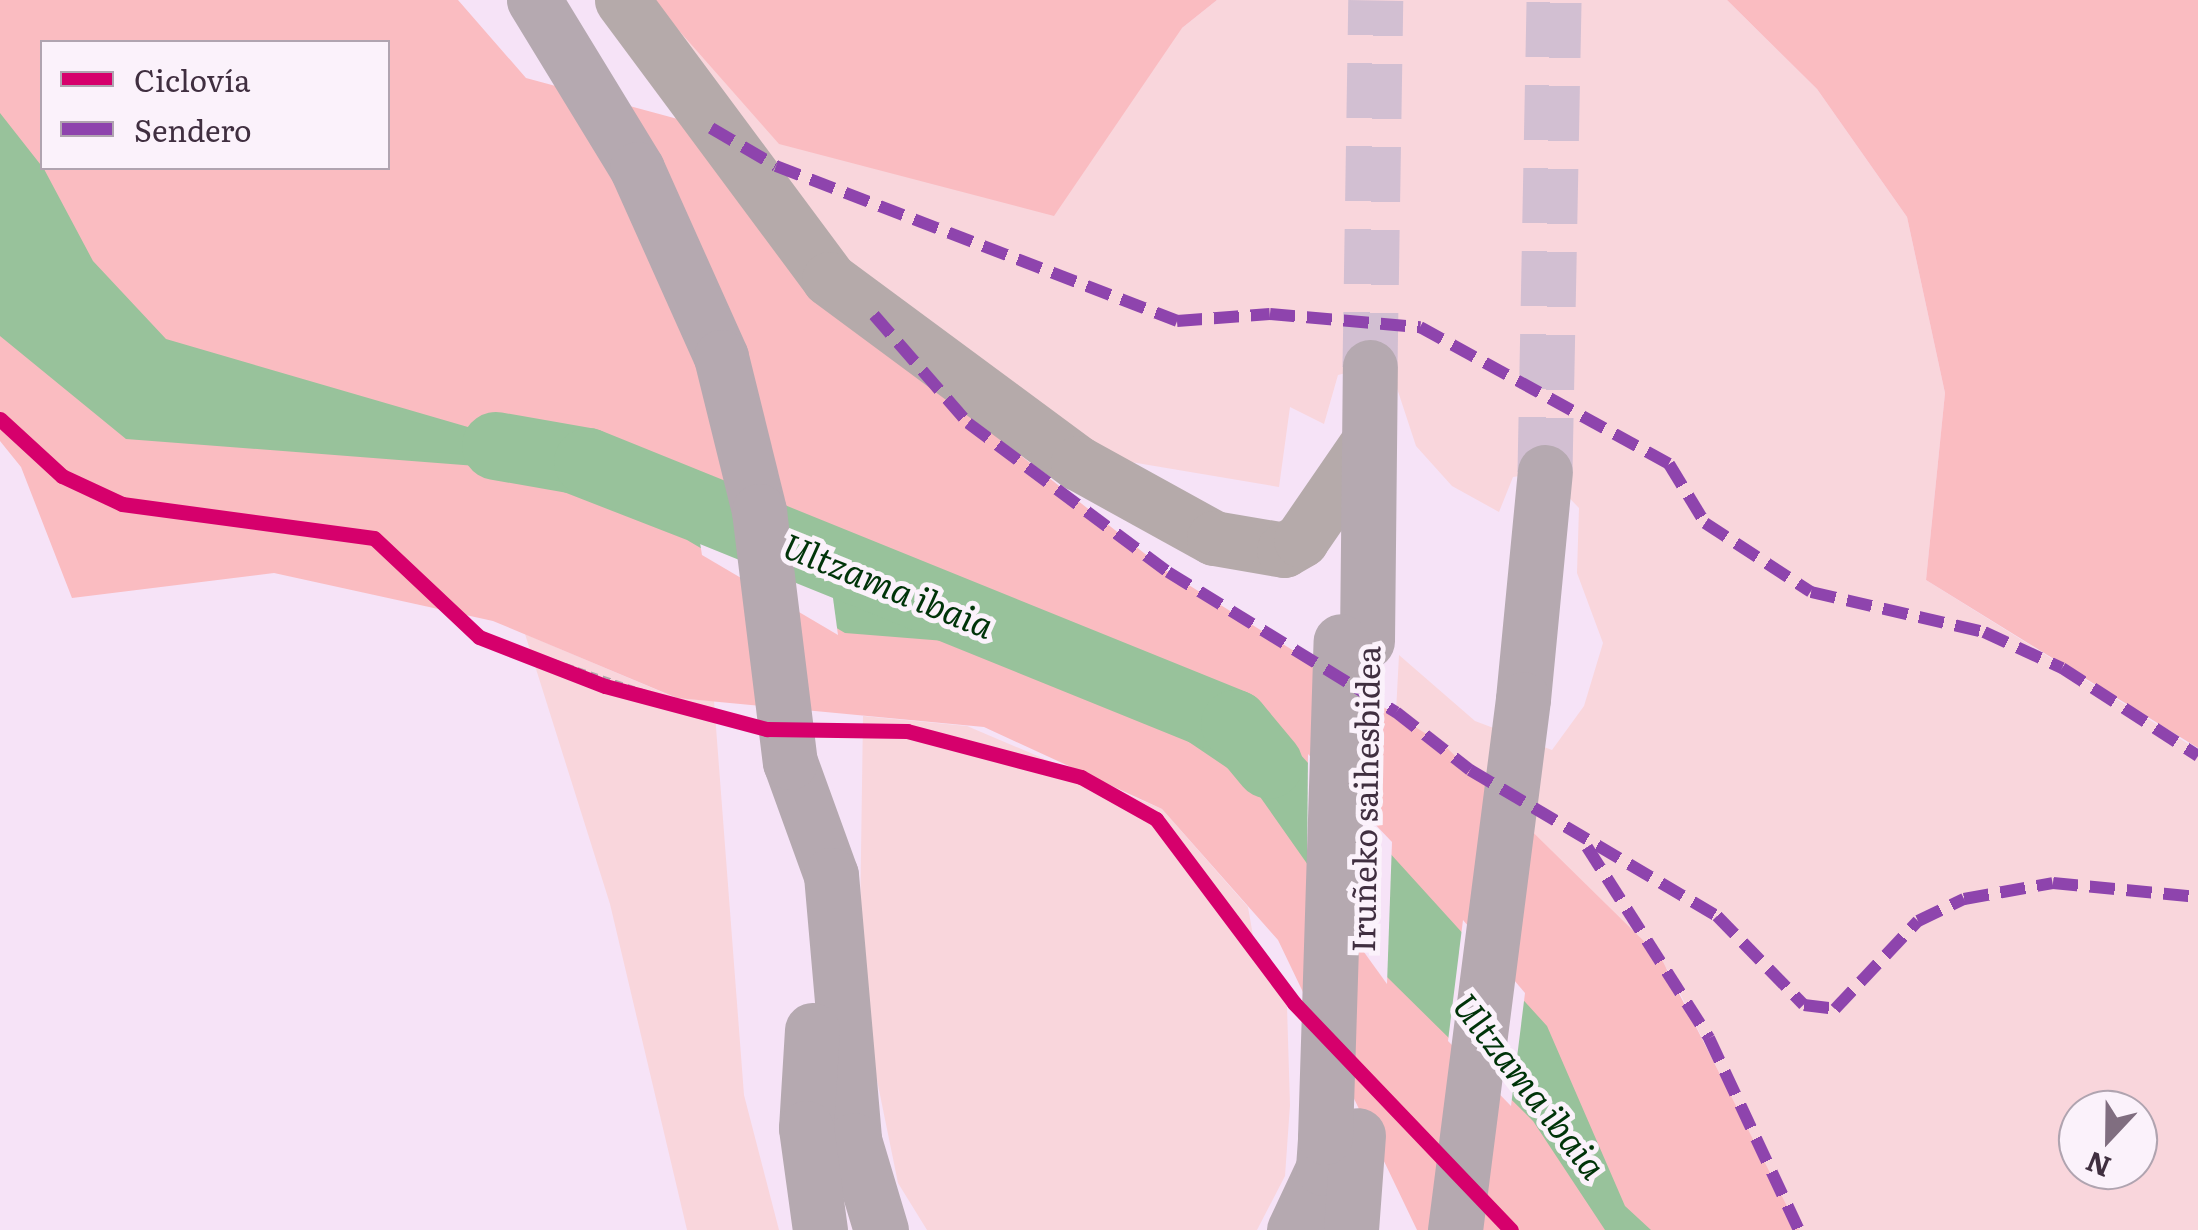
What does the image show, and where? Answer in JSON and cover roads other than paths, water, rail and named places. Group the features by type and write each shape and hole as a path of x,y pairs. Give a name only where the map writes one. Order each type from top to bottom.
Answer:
{"highway":[{"path":"534,0 637,169 721,356 759,511 790,762 812,1030 850,1230"},
{"name":"Iruñeko saihesbidea","path":"1351,1230 1341,1136 1354,641 1368,546 1370,367"},
{"path":"1455,1230 1523,699 1544,472"},
{"path":"790,762 831,874 854,1140 881,1230"},
{"path":"812,1030 806,1128 820,1230"},
{"path":"1294,1230 1341,1136"}],"lane":[{"path":"622,0 829,278 1078,463 1214,538 1284,550 1301,540 1369,441"}],"water":[{"path":"0,113 40,164 40,170 45,170 93,261 166,339 588,462 1209,713 1269,720 1547,1026 1625,1206 1651,1230 1605,1230 1533,1121 1386,976 1251,784 1183,738 945,641 845,633 687,540 502,468 126,439 0,336"}],"waterway":[{"name":"Ultzama ibaia","path":"496,446 588,462 1235,724 1269,765"}],"tunnel":[{"path":"1370,367 1376,0"},
{"path":"1545,472 1554,0"}]}
